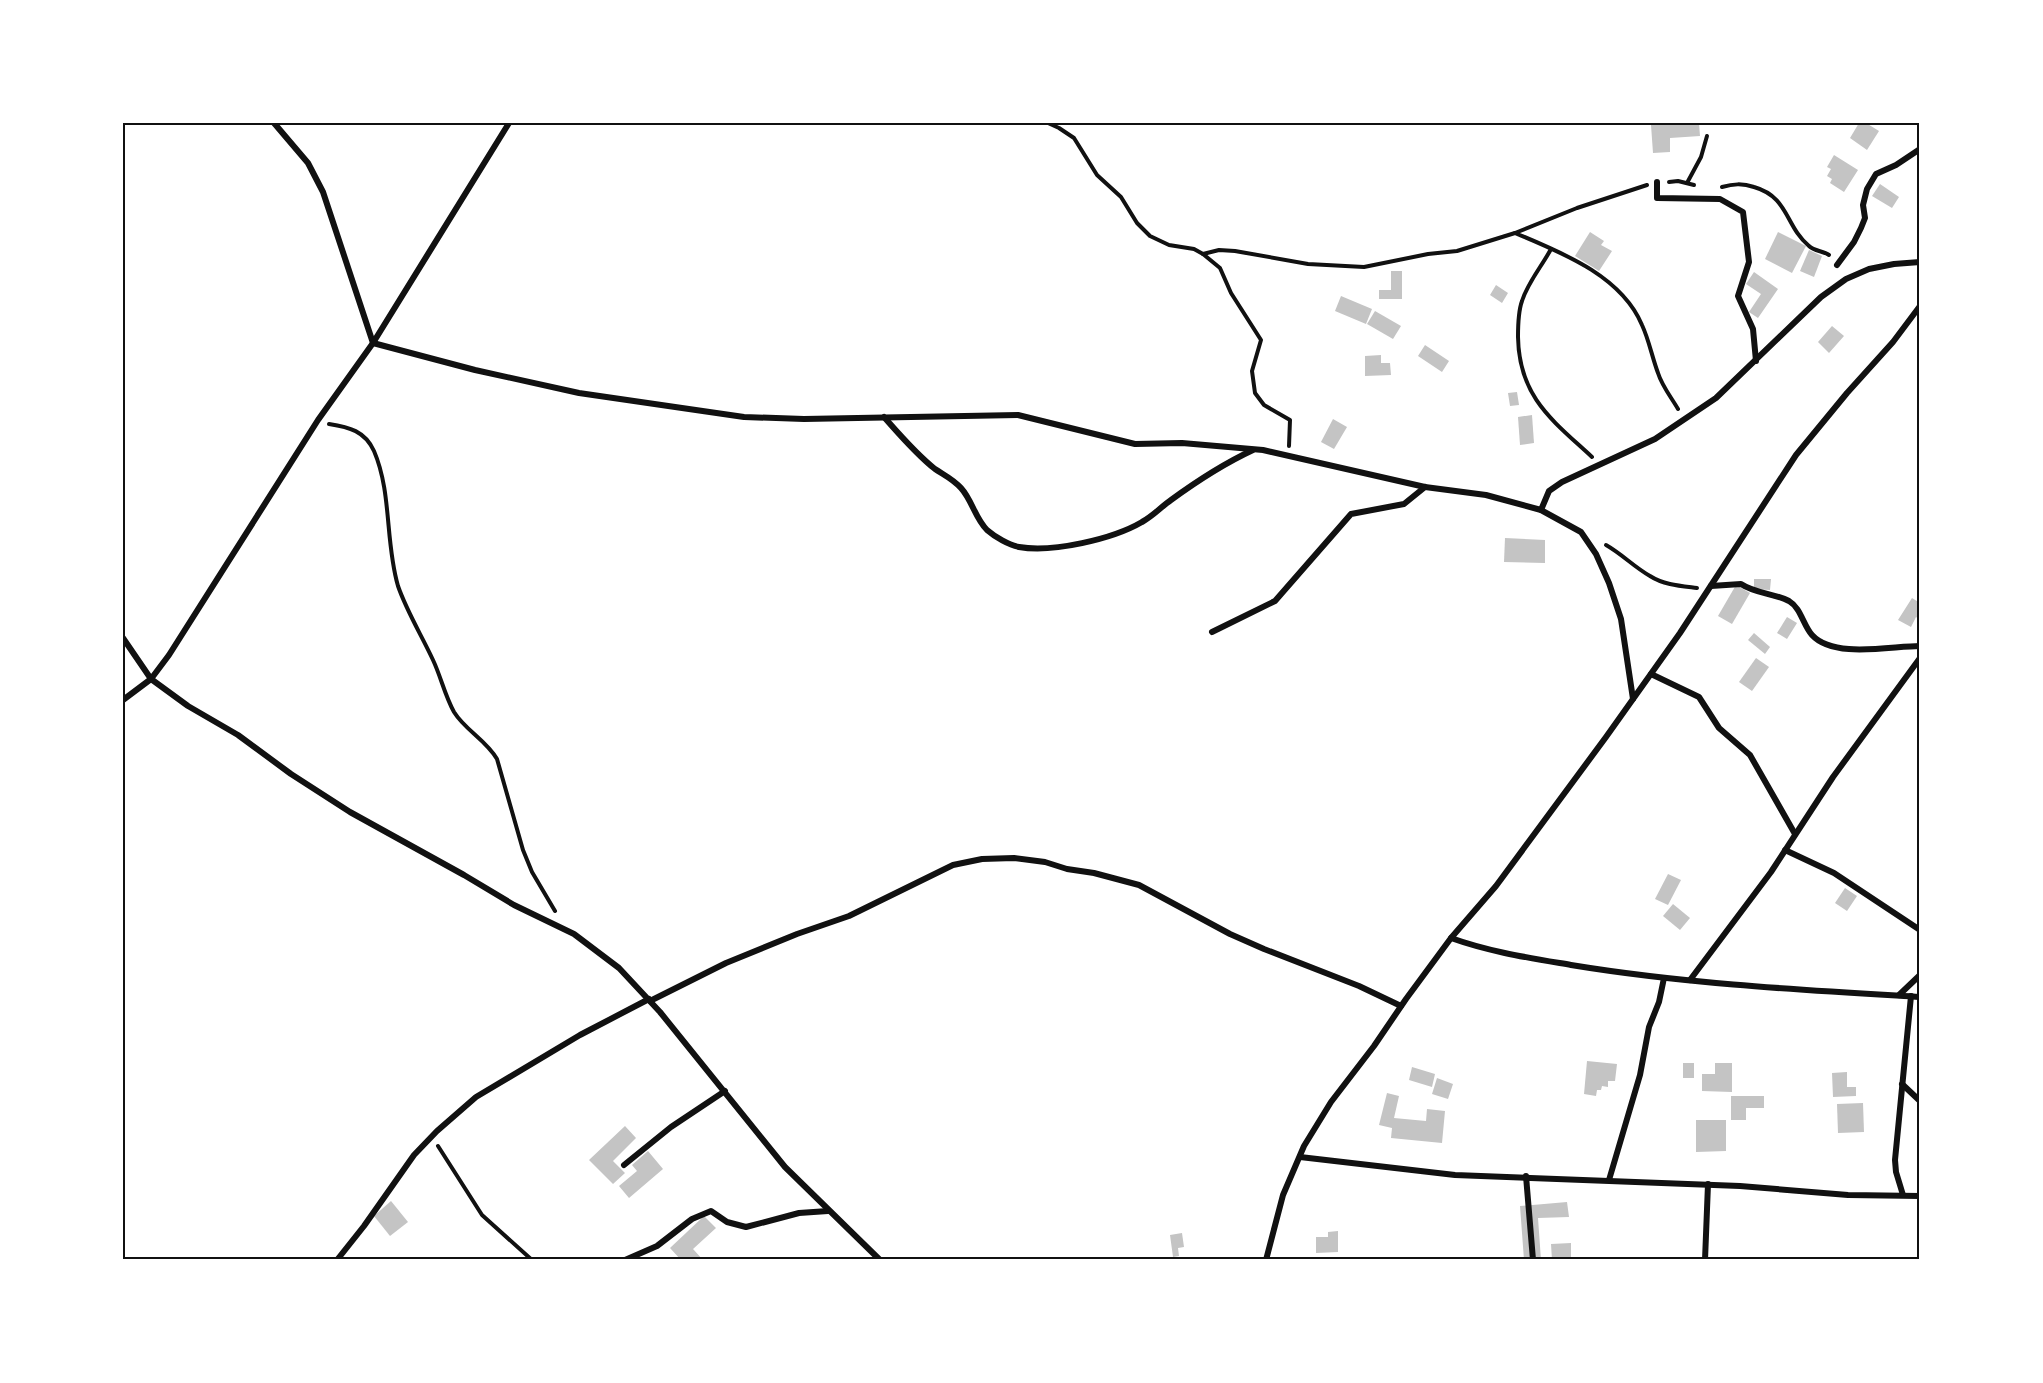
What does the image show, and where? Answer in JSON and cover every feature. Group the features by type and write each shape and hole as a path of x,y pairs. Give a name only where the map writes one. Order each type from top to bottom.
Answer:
{"street":[{"path":"274,123 308,163 323,192 373,343"},
{"path":"123,700 151,679 169,655 316,423 373,343 509,123"},
{"path":"1837,265 1861,228 1865,218 1863,205 1876,174 1896,165 1920,148"},
{"path":"1657,182 1657,198 1720,199 1743,212 1749,262 1738,296 1753,329 1755,361"},
{"path":"1541,510 1549,491 1563,482 1655,439 1716,398 1821,297 1846,279 1869,269 1920,262"},
{"path":"1266,1260 1283,1196 1300,1157 1330,1102 1374,1046 1451,938 1503,877 1633,699 1710,588 1796,455 1893,342 1920,306"},
{"path":"373,343 475,370 567,390 744,417 1018,416 1135,444 1182,443 1288,455 1425,487 1486,495 1541,510 1581,532 1596,554 1621,619 1633,699"},
{"path":"884,417 936,470 960,486 970,499 977,516 986,529 999,539 1018,547 1041,548 1091,541 1126,531 1145,521 1170,500 1222,464 1253,450"},
{"path":"1212,632 1275,601 1351,514 1404,504 1425,487"},
{"path":"1710,588 1741,584 1751,590 1789,602 1798,611 1812,635 1828,645 1851,649 1920,646"},
{"path":"123,638 151,679 188,706 238,735 291,774 350,812 514,905 568,931 619,968 650,1000 785,1167 880,1260"},
{"path":"1690,980 1920,658"},
{"path":"1651,674 1699,697 1719,728 1749,754 1795,834"},
{"path":"1785,850 1834,873 1920,930"},
{"path":"337,1260 414,1155 437,1131 476,1097 580,1035 726,963 849,916 953,865 1014,858 1045,862 1139,885 1230,934 1359,986 1401,1006"},
{"path":"1451,938 1483,950 1621,973 1745,987 1920,997"},
{"path":"1899,996 1920,975"},
{"path":"1610,1180 1640,1075 1649,1027 1659,1002 1664,978"},
{"path":"1903,1195 1895,1160 1911,996"},
{"path":"1902,1084 1920,1101"},
{"path":"624,1165 671,1126 725,1091"},
{"path":"1300,1157 1455,1175 1708,1184 1786,1188 1848,1195 1920,1196"},
{"path":"1526,1176 1533,1260"},
{"path":"1705,1260 1708,1184"},
{"path":"625,1260 657,1246 692,1219 711,1211 727,1222 746,1227 799,1213 828,1211"}],"path":[{"path":"1048,123 1074,138 1097,175 1121,197 1137,223 1150,236 1161,242 1194,249 1220,268 1231,293 1261,340 1252,371 1255,393 1264,405 1290,420 1288,455"},
{"path":"1687,183 1701,157 1707,136"},
{"path":"1203,254 1219,250 1235,251 1308,264 1364,267 1428,254 1457,251 1515,233 1635,187 1657,182 1678,181 1704,187"},
{"path":"1720,188 1740,184 1766,190 1782,206 1800,237 1810,248 1828,254 1837,265"},
{"path":"1515,233 1583,266 1616,288 1633,308 1642,324 1663,384 1685,419"},
{"path":"1551,249 1522,301 1518,321 1520,366 1537,404 1551,421 1599,464"},
{"path":"316,423 351,428 364,435 372,448 384,489 398,585 408,612 437,668 455,713 491,749 497,759 523,850 542,890 568,931"},
{"path":"1603,543 1620,552 1650,576 1665,583 1710,588"},
{"path":"434,1140 482,1215 532,1260"}],"building":[{"path":"1699,123 1700,136 1670,138 1670,152 1653,153 1651,125"},
{"path":"1859,123 1866,123 1879,131 1867,150 1850,138"},
{"path":"1834,155 1858,170 1844,192 1830,183 1832,179 1827,176 1831,169 1827,167"},
{"path":"1880,184 1899,197 1892,208 1872,196"},
{"path":"1590,232 1604,241 1601,245 1612,251 1599,271 1575,256"},
{"path":"1778,232 1806,246 1792,273 1765,259"},
{"path":"1809,250 1822,256 1814,277 1800,271"},
{"path":"1391,271 1402,271 1402,299 1379,299 1379,290 1391,290"},
{"path":"1754,272 1778,289 1758,318 1749,312 1761,294 1746,284"},
{"path":"1496,285 1508,293 1502,303 1490,295"},
{"path":"1341,296 1372,309 1366,324 1335,311"},
{"path":"1375,311 1401,326 1393,339 1367,324"},
{"path":"1832,326 1844,336 1829,353 1818,342"},
{"path":"1425,345 1449,361 1442,372 1418,356"},
{"path":"1381,355 1381,363 1390,363 1391,375 1365,376 1365,356"},
{"path":"1517,392 1519,405 1510,406 1508,393"},
{"path":"1532,415 1534,443 1520,445 1518,417"},
{"path":"1333,419 1347,427 1334,449 1321,442"},
{"path":"1505,538 1545,540 1545,563 1504,562"},
{"path":"1754,579 1771,579 1770,590 1754,589"},
{"path":"1736,585 1750,593 1732,624 1718,616"},
{"path":"1912,598 1920,603 1920,620 1916,617 1911,627 1898,620"},
{"path":"1787,617 1797,623 1787,639 1777,633"},
{"path":"1754,633 1770,647 1765,654 1748,640"},
{"path":"1756,658 1769,667 1752,691 1739,682"},
{"path":"1668,874 1681,880 1668,905 1655,899"},
{"path":"1845,888 1857,896 1847,911 1835,903"},
{"path":"1673,904 1690,918 1680,930 1663,916"},
{"path":"1587,1061 1617,1064 1615,1081 1608,1081 1608,1087 1602,1086 1601,1090 1597,1090 1596,1096 1584,1094"},
{"path":"1683,1063 1694,1063 1694,1078 1683,1078"},
{"path":"1715,1063 1732,1063 1732,1092 1702,1091 1702,1074 1715,1074"},
{"path":"1412,1067 1435,1074 1432,1087 1409,1080"},
{"path":"1847,1072 1847,1087 1856,1087 1856,1096 1833,1097 1832,1073"},
{"path":"1437,1078 1453,1084 1448,1099 1432,1094"},
{"path":"1387,1093 1399,1096 1394,1118 1426,1121 1427,1109 1445,1111 1442,1143 1391,1138 1392,1128 1379,1125"},
{"path":"1731,1096 1764,1096 1764,1108 1746,1108 1746,1120 1731,1120"},
{"path":"1863,1103 1864,1132 1838,1133 1837,1104"},
{"path":"1696,1120 1726,1120 1726,1151 1696,1152"},
{"path":"625,1126 636,1138 613,1161 625,1173 613,1184 589,1160"},
{"path":"648,1151 663,1169 629,1198 619,1186 637,1171 632,1165"},
{"path":"391,1201 408,1222 390,1236 374,1216"},
{"path":"1567,1202 1569,1217 1538,1218 1541,1260 1524,1260 1520,1206"},
{"path":"704,1216 716,1228 693,1249 703,1260 681,1260 670,1248"},
{"path":"1338,1231 1338,1252 1316,1253 1316,1237 1328,1237 1328,1232"},
{"path":"1182,1233 1184,1247 1178,1248 1179,1256 1173,1257 1170,1235"},
{"path":"1571,1243 1571,1260 1552,1260 1551,1244"}]}
